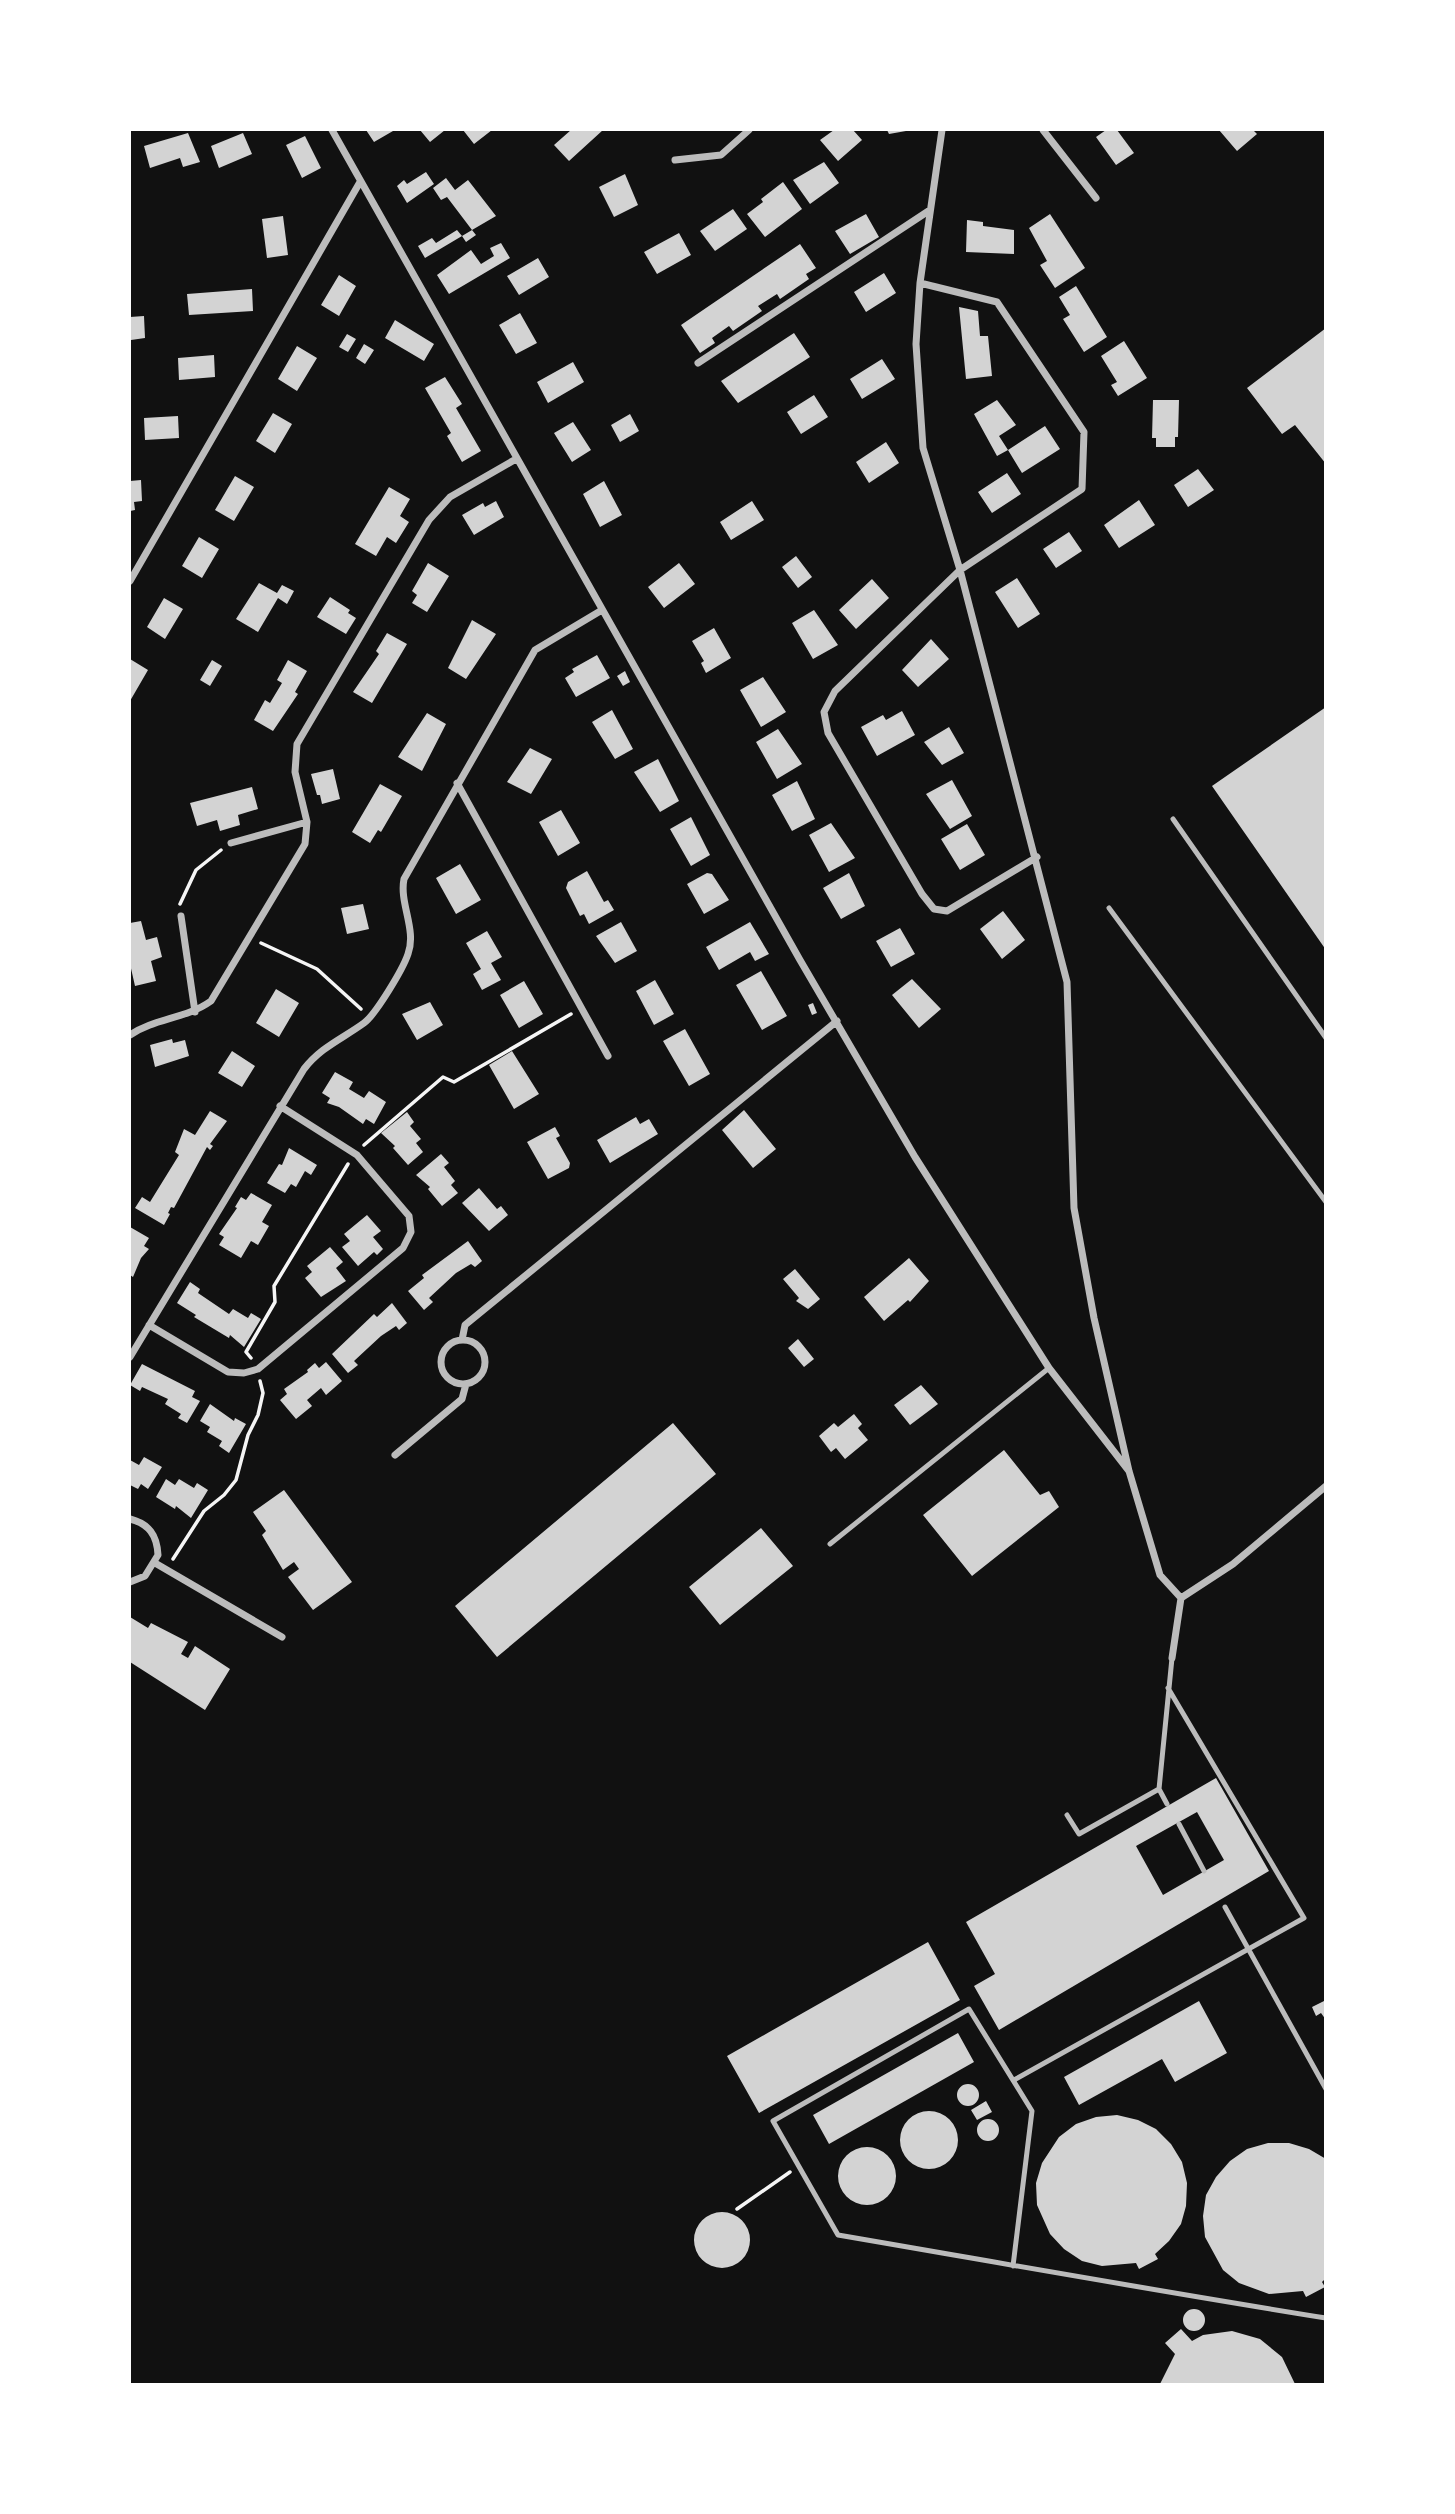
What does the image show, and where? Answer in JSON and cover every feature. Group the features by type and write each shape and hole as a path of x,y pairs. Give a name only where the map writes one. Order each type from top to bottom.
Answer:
{"street":[{"path":"332,130 516,459 915,1157 1049,1368 1129,1471"},
{"path":"675,160 720,155 749,130"},
{"path":"942,130 920,283 916,344 923,448 960,570 1037,858 1067,982 1074,1208 1094,1318 1129,1471 1160,1576 1181,1598"},
{"path":"1043,130 1096,198"},
{"path":"130,581 360,181"},
{"path":"698,363 930,210"},
{"path":"920,283 998,302 1084,432 1083,489 960,570 835,691 824,712 828,733 922,894 934,909 947,911 1037,858"},
{"path":"130,1035 142,1027 195,1012 211,1001 305,844 307,822 295,772 297,744 429,520 450,497 516,459"},
{"path":"130,1357 133,1344 149,1325 317,1051 370,1017 408,954 410,939 402,887 404,879 535,650 602,610"},
{"path":"457,783 608,1056"},
{"path":"231,843 307,822"},
{"path":"181,916 195,1012"},
{"path":"462,1340 465,1325 837,1021"},
{"path":"149,1325 228,1372 244,1373 258,1368 403,1248 411,1232 409,1216 357,1155 281,1106"},
{"path":"462,1340 478,1346 485,1360 480,1376 466,1384 450,1380 441,1367 445,1349 462,1340"},
{"path":"395,1455 462,1399 466,1384"},
{"path":"1172,1658 1181,1598 1233,1563 1325,1486"},
{"path":"130,1519 143,1523 152,1531 157,1543 155,1563 145,1576 130,1582"},
{"path":"155,1563 282,1637"}],"lane":[{"path":"1173,820 1325,1038"},
{"path":"1109,908 1325,1202"},
{"path":"830,1544 1049,1368"},
{"path":"1167,1804 1159,1789 1172,1658"},
{"path":"1014,2080 1304,1918 1168,1688"},
{"path":"1067,1815 1079,1834 1159,1789"},
{"path":"1179,1824 1204,1871"},
{"path":"1225,1907 1325,2089"},
{"path":"1013,2266 1032,2112 969,2009 773,2121 838,2235 1013,2266 1325,2318"}],"path":[{"path":"181,916 180,904 196,870 231,843"},
{"path":"249,938 317,969 370,1017"},
{"path":"166,1570 204,1511 224,1495 236,1480 263,1393 258,1368 246,1352 275,1302 274,1286 348,1164 368,1140 443,1077 454,1082 582,1008"},
{"path":"737,2209 799,2165"}],"building":[{"path":"366,130 392,130 393,131 374,142"},
{"path":"420,130 445,130 430,142"},
{"path":"463,130 492,130 474,144"},
{"path":"571,130 603,130 569,161 554,145"},
{"path":"834,130 853,130 862,140 838,161 820,140"},
{"path":"887,130 906,130 906,131 889,134"},
{"path":"1106,130 1117,130 1134,153 1116,165 1096,137"},
{"path":"1219,130 1253,130 1257,134 1237,151"},
{"path":"188,133 200,162 183,167 180,158 150,168 144,146"},
{"path":"243,133 252,154 219,168 211,146"},
{"path":"305,136 321,168 302,178 286,145"},
{"path":"824,162 839,183 810,204 793,180"},
{"path":"426,172 434,184 407,203 397,186 404,180 407,184"},
{"path":"625,174 638,205 614,217 599,187"},
{"path":"446,178 455,190 468,180 496,216 472,230 447,197 441,200 433,188"},
{"path":"783,182 802,209 765,237 747,214"},
{"path":"733,209 747,229 715,251 700,231"},
{"path":"866,214 879,237 850,254 835,231"},
{"path":"1050,214 1085,268 1055,288 1040,265 1047,261 1029,228"},
{"path":"283,216 288,255 267,258 262,219"},
{"path":"967,220 983,222 983,226 1014,230 1014,254 966,252"},
{"path":"457,230 462,236 425,258 418,246 432,238 436,243"},
{"path":"472,230 476,235 466,242 462,236"},
{"path":"679,233 691,255 657,274 644,252"},
{"path":"501,243 510,258 449,294 437,275 471,250 481,264 494,256 490,248"},
{"path":"800,244 816,268 806,274 809,279 780,299 777,294 758,306 762,311 733,331 729,326 712,338 715,343 700,353 681,325"},
{"path":"538,258 549,277 519,295 507,276"},
{"path":"884,273 896,293 866,312 854,292"},
{"path":"339,275 356,286 339,316 321,305"},
{"path":"1076,286 1107,337 1084,352 1063,319 1070,315 1059,297"},
{"path":"252,289 253,311 189,315 187,294"},
{"path":"959,307 978,311 980,336 988,336 992,376 966,379"},
{"path":"520,313 537,343 516,354 499,325"},
{"path":"144,316 145,338 131,340 130,317"},
{"path":"395,320 434,344 424,361 385,338"},
{"path":"1326,328 1326,464 1295,425 1282,434 1247,388"},
{"path":"794,333 810,357 738,403 721,381"},
{"path":"347,334 356,339 348,352 339,347"},
{"path":"1124,341 1147,378 1118,396 1111,385 1117,382 1101,356"},
{"path":"364,344 374,350 365,364 356,358"},
{"path":"297,346 317,358 297,391 278,379"},
{"path":"214,355 215,377 179,380 178,358"},
{"path":"882,359 895,379 862,399 850,379"},
{"path":"573,362 584,382 548,403 537,382"},
{"path":"445,377 462,404 456,408 481,451 462,462 447,436 451,433 425,388"},
{"path":"814,395 828,417 801,434 787,412"},
{"path":"997,400 1016,425 999,436 1008,450 997,456 974,414"},
{"path":"1153,400 1179,400 1178,437 1175,437 1175,447 1156,447 1156,438 1152,438"},
{"path":"273,413 292,424 275,453 256,441"},
{"path":"630,414 639,431 620,442 611,425"},
{"path":"178,416 179,438 145,440 144,418"},
{"path":"573,422 591,450 572,462 554,433"},
{"path":"1045,426 1060,449 1022,473 1008,450"},
{"path":"886,442 899,463 869,483 856,462"},
{"path":"1198,469 1214,490 1188,507 1174,485"},
{"path":"1007,473 1021,494 992,513 978,492"},
{"path":"235,476 254,487 234,521 215,510"},
{"path":"141,480 142,501 134,502 135,510 130,511 130,481"},
{"path":"604,481 622,515 600,527 583,494"},
{"path":"389,487 410,499 400,516 409,522 396,543 387,537 376,556 355,544"},
{"path":"1139,500 1155,525 1119,548 1104,525"},
{"path":"496,501 504,517 474,535 462,515 483,503 485,507"},
{"path":"752,501 764,520 731,540 720,522"},
{"path":"1069,532 1082,551 1056,568 1043,549"},
{"path":"199,537 219,549 202,578 182,566"},
{"path":"796,556 812,577 798,588 782,567"},
{"path":"428,563 449,576 427,612 412,603 417,595 412,591"},
{"path":"679,563 695,584 664,608 648,587"},
{"path":"1017,578 1040,614 1018,628 995,592"},
{"path":"872,579 889,598 856,629 839,610"},
{"path":"259,583 277,593 282,585 294,591 287,604 278,598 258,632 236,619"},
{"path":"330,597 350,610 348,613 356,618 346,634 317,617"},
{"path":"164,598 183,609 165,639 147,627"},
{"path":"814,610 838,645 813,659 792,623"},
{"path":"472,620 496,634 466,679 448,668"},
{"path":"714,628 731,658 706,673 701,663 704,661 692,641"},
{"path":"387,633 407,644 372,703 353,692 379,654 376,651"},
{"path":"931,639 949,659 918,687 902,670"},
{"path":"597,655 610,678 576,697 565,678 574,672 572,669"},
{"path":"130,659 148,670 130,701"},
{"path":"212,660 222,666 210,686 200,680"},
{"path":"288,660 307,671 295,692 298,694 273,731 254,720 265,700 270,703 282,683 277,680"},
{"path":"625,671 630,682 623,686 617,676"},
{"path":"763,677 786,712 761,727 740,690"},
{"path":"1326,707 1326,950 1212,786"},
{"path":"612,710 633,749 615,759 592,722"},
{"path":"902,711 915,735 877,756 861,727 883,715 886,720"},
{"path":"427,713 446,724 422,771 398,757"},
{"path":"949,727 964,753 942,765 924,742"},
{"path":"778,729 802,764 777,779 756,742"},
{"path":"530,748 552,759 531,794 507,782"},
{"path":"658,759 679,801 660,812 634,772"},
{"path":"333,769 340,799 322,804 311,774"},
{"path":"952,780 972,816 950,829 926,794"},
{"path":"797,781 815,819 792,831 772,795"},
{"path":"380,784 402,796 381,832 378,830 370,843 352,832"},
{"path":"252,787 258,809 238,815 240,825 220,831 217,820 197,826 190,803"},
{"path":"561,810 580,843 558,856 539,822"},
{"path":"691,817 710,855 691,866 670,829"},
{"path":"831,823 855,858 829,872 809,835"},
{"path":"967,824 985,855 960,870 941,839"},
{"path":"460,864 481,900 456,914 436,878"},
{"path":"587,871 604,902 608,900 614,910 589,924 584,914 580,916 566,888 568,882"},
{"path":"707,873 712,874 729,900 704,914 687,884"},
{"path":"849,873 865,906 841,919 823,888"},
{"path":"363,904 369,929 347,934 341,908"},
{"path":"1003,911 1025,940 1002,959 980,929"},
{"path":"141,921 146,940 157,937 162,957 151,961 156,981 135,986 130,964 130,923"},
{"path":"621,922 637,951 615,963 596,936"},
{"path":"750,922 769,954 755,961 750,952 719,970 706,947"},
{"path":"900,928 915,954 891,967 876,941"},
{"path":"487,931 502,957 491,963 501,980 482,990 473,974 481,969 466,943"},
{"path":"761,971 787,1016 762,1030 736,985"},
{"path":"912,979 941,1009 919,1028 892,995"},
{"path":"655,980 674,1014 654,1025 636,991"},
{"path":"524,981 543,1014 519,1028 500,995"},
{"path":"276,989 299,1003 279,1037 256,1023"},
{"path":"430,1002 443,1025 417,1040 402,1014"},
{"path":"813,1003 817,1013 812,1015 808,1005"},
{"path":"685,1029 710,1074 689,1086 663,1041"},
{"path":"172,1039 173,1043 185,1040 189,1056 155,1067 150,1045"},
{"path":"232,1051 255,1066 242,1087 218,1073"},
{"path":"512,1051 539,1094 514,1109 489,1065"},
{"path":"335,1072 353,1082 349,1089 364,1098 369,1091 386,1102 374,1124 366,1119 363,1124 339,1107 327,1103 330,1098 322,1093"},
{"path":"744,1110 776,1149 753,1168 722,1130"},
{"path":"210,1111 227,1121 210,1144 213,1146 210,1150 207,1147 174,1208 171,1207 164,1225 135,1208 142,1197 150,1202 179,1155 175,1152 184,1129 195,1135"},
{"path":"407,1112 414,1122 410,1126 421,1139 416,1143 423,1152 408,1165 393,1148 395,1146 381,1133"},
{"path":"636,1117 640,1124 649,1119 658,1134 610,1163 597,1140"},
{"path":"555,1127 560,1136 556,1138 570,1163 569,1168 548,1179 527,1142"},
{"path":"289,1148 317,1165 311,1175 305,1171 296,1187 291,1184 285,1193 267,1183 279,1164 282,1165"},
{"path":"441,1154 449,1163 444,1167 455,1181 451,1185 458,1193 442,1206 428,1189 430,1187 416,1175"},
{"path":"479,1188 497,1209 501,1206 508,1215 489,1231 462,1203"},
{"path":"251,1193 272,1205 262,1222 269,1226 258,1245 251,1241 241,1258 219,1245 224,1237 219,1234 237,1208 235,1207 241,1197 246,1200"},
{"path":"367,1215 381,1231 373,1237 383,1249 377,1255 374,1252 358,1266 342,1247 350,1241 344,1234"},
{"path":"130,1227 149,1238 144,1246 149,1249 141,1258 133,1277 130,1275"},
{"path":"468,1241 482,1261 475,1267 471,1264 456,1273 429,1298 433,1302 424,1310 408,1291 424,1278 422,1275"},
{"path":"330,1247 343,1262 336,1268 346,1281 321,1297 305,1278 312,1272 307,1266"},
{"path":"909,1258 929,1281 910,1302 908,1300 884,1321 864,1297"},
{"path":"795,1269 820,1299 808,1309 796,1301 799,1298 783,1279"},
{"path":"190,1282 200,1289 198,1293 229,1314 233,1309 248,1318 251,1313 261,1319 244,1347 230,1335 229,1338 194,1317 196,1315 177,1303"},
{"path":"392,1303 407,1323 399,1330 396,1326 381,1336 354,1361 358,1365 348,1373 332,1354 374,1314 377,1317"},
{"path":"798,1339 814,1359 804,1367 788,1348"},
{"path":"326,1362 342,1381 326,1395 321,1388 307,1400 312,1406 296,1419 280,1400 287,1394 284,1389 308,1372 315,1363 319,1368"},
{"path":"142,1364 195,1391 192,1397 200,1401 187,1423 178,1418 181,1414 165,1404 168,1399 142,1387 140,1391 130,1385"},
{"path":"921,1385 938,1404 910,1425 894,1405"},
{"path":"210,1404 234,1421 235,1418 246,1424 229,1453 219,1446 222,1441 207,1432 210,1427 200,1421"},
{"path":"854,1414 862,1424 858,1428 868,1440 845,1459 836,1448 831,1452 819,1436 834,1423 838,1427"},
{"path":"673,1423 716,1474 497,1657 455,1606"},
{"path":"1004,1450 1040,1495 1049,1491 1059,1507 972,1576 923,1515"},
{"path":"144,1457 162,1467 148,1489 141,1484 138,1489 130,1485 130,1460 139,1465"},
{"path":"166,1479 175,1485 179,1479 194,1488 197,1483 208,1490 191,1518 176,1506 175,1509 156,1497"},
{"path":"284,1490 352,1582 313,1610 288,1577 299,1569 294,1562 283,1570 262,1535 266,1531 253,1512"},
{"path":"761,1528 793,1566 720,1625 689,1587"},
{"path":"130,1617 148,1628 151,1623 188,1642 181,1654 188,1658 195,1646 230,1669 205,1710 130,1662"},
{"path":"1216,1778 1269,1871 999,2030 974,1986 995,1974 966,1922","holes":["1197,1812 1224,1860 1163,1895 1136,1846"]},
{"path":"928,1942 960,2000 759,2113 727,2056"},
{"path":"1326,2000 1326,2020 1321,2013 1316,2016 1312,2007"},
{"path":"1199,2001 1227,2053 1175,2082 1162,2059 1079,2105 1064,2077"},
{"path":"958,2033 974,2062 829,2144 813,2115"},
{"path":"968,2084 976,2087 979,2095 976,2103 968,2106 960,2103 957,2095 960,2087"},
{"path":"986,2101 992,2112 977,2120 971,2110"},
{"path":"923,2111 935,2111 950,2119 958,2134 958,2146 950,2161 935,2169 923,2169 908,2161 900,2146 900,2134 908,2119"},
{"path":"1117,2115 1138,2120 1156,2129 1171,2144 1182,2162 1187,2183 1186,2206 1181,2224 1155,2254 1158,2259 1139,2269 1136,2263 1102,2266 1082,2261 1064,2249 1050,2234 1037,2205 1036,2183 1042,2163 1059,2137 1076,2124 1096,2117"},
{"path":"988,2119 996,2122 999,2130 996,2138 988,2141 980,2138 977,2130 980,2122"},
{"path":"1268,2143 1289,2143 1309,2149 1326,2159 1326,2278 1322,2282 1325,2287 1306,2297 1303,2291 1269,2294 1239,2283 1223,2270 1205,2237 1203,2216 1206,2195 1216,2177 1230,2161 1247,2149"},
{"path":"861,2147 873,2147 888,2155 896,2170 896,2182 888,2197 873,2205 861,2205 846,2197 838,2182 838,2170 846,2155"},
{"path":"722,2212 733,2214 742,2220 748,2229 748,2251 742,2260 733,2266 722,2268 711,2266 702,2260 696,2251 694,2240 696,2229 702,2220 711,2214"},
{"path":"1194,2309 1204,2316 1205,2320 1198,2330 1194,2331 1184,2324 1183,2320 1190,2310"},
{"path":"1181,2329 1192,2341 1203,2335 1232,2331 1260,2339 1282,2357 1295,2384 1160,2384 1175,2354 1165,2343"}]}
